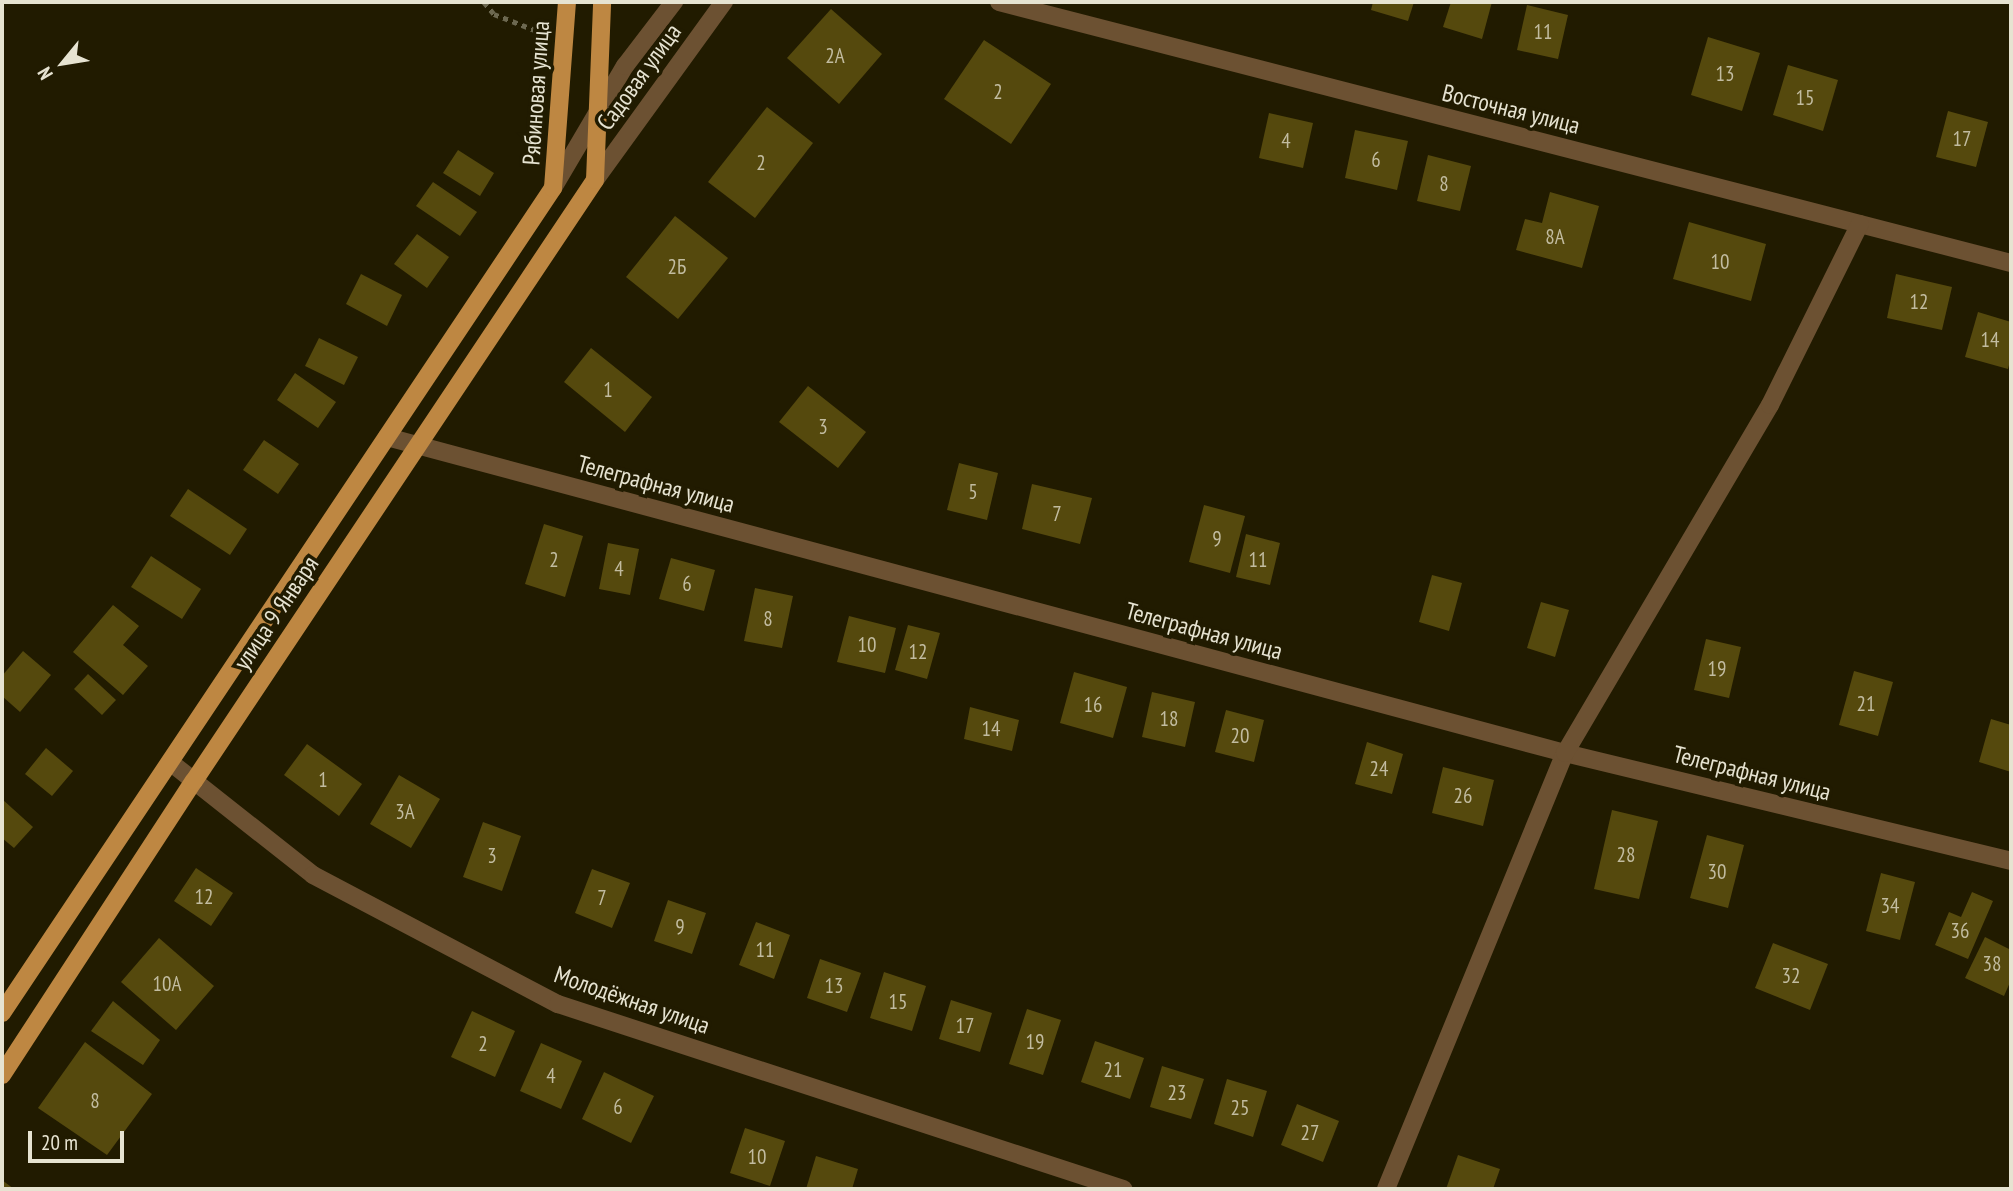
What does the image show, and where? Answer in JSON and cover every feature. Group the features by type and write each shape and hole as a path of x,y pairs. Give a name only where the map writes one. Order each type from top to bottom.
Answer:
{"main road":[{"name":"Рябиновая улица","path":"553,188 567,2"},
{"path":"595,180 602,2"},
{"name":"улица 9 Января","path":"2,1075 194,781 595,180"},
{"name":"улица 9 Января","path":"2,1013 553,188"}],"street":[{"path":"553,188 625,66 674,2"},
{"name":"Садовая улица","path":"595,180 724,2"},
{"name":"Восточная улица","path":"999,2 2011,263"},
{"path":"1386,1189 1565,753 1770,405 1860,224"},
{"name":"Телеграфная улица","path":"387,437 1565,753 2011,861"},
{"name":"Молодёжная улица","path":"170,762 313,875 558,1004 1123,1189"}],"building":[{"path":"1373,2 1414,2 1408,21 1371,10"},
{"path":"1451,2 1492,2 1482,39 1443,27"},
{"path":"1527,5 1568,15 1558,59 1517,50"},
{"path":"831,9 882,54 839,104 787,58"},
{"path":"1708,37 1760,53 1742,111 1691,95"},
{"path":"984,40 1051,84 1011,144 944,99"},
{"path":"1788,65 1838,80 1823,131 1773,115"},
{"path":"767,107 813,143 755,218 708,182"},
{"path":"1948,111 1988,122 1976,167 1936,157"},
{"path":"1269,113 1313,123 1303,168 1259,158"},
{"path":"1355,130 1408,141 1397,190 1345,178"},
{"path":"458,150 494,173 480,196 443,173"},
{"path":"1428,155 1471,166 1460,211 1417,201"},
{"path":"433,182 477,212 460,236 416,206"},
{"path":"1550,192 1599,206 1582,268 1516,250 1525,219 1542,223"},
{"path":"675,216 728,258 678,319 626,277"},
{"path":"1689,222 1766,244 1751,301 1673,279"},
{"path":"417,234 449,257 427,288 394,264"},
{"path":"361,274 402,295 387,326 346,304"},
{"path":"1896,274 1952,287 1942,330 1887,318"},
{"path":"1978,312 2011,322 2011,357 2008,369 1965,357"},
{"path":"319,338 358,357 344,385 305,366"},
{"path":"591,348 652,397 625,432 564,382"},
{"path":"295,373 336,402 318,428 277,400"},
{"path":"808,386 866,432 838,468 779,422"},
{"path":"264,440 299,464 278,494 243,470"},
{"path":"959,463 998,473 987,520 947,510"},
{"path":"1032,484 1092,498 1080,544 1022,529"},
{"path":"188,489 247,529 230,555 170,516"},
{"path":"1204,505 1245,516 1230,573 1189,562"},
{"path":"544,524 583,536 565,597 525,584"},
{"path":"1246,534 1280,543 1270,585 1236,577"},
{"path":"608,543 639,549 630,595 599,589"},
{"path":"151,556 201,589 182,619 131,587"},
{"path":"671,558 715,570 704,611 659,599"},
{"path":"1432,575 1462,583 1449,631 1419,622"},
{"path":"755,588 793,596 782,648 744,641"},
{"path":"1541,602 1569,610 1555,657 1527,648"},
{"path":"113,605 139,626 123,645 148,666 123,695 73,652"},
{"path":"849,616 896,628 885,673 837,662"},
{"path":"908,625 940,633 927,679 895,670"},
{"path":"1706,639 1741,647 1729,698 1694,690"},
{"path":"23,651 51,675 20,712 2,696 2,676"},
{"path":"1854,671 1893,682 1878,736 1839,725"},
{"path":"1074,672 1127,687 1113,738 1060,723"},
{"path":"88,674 116,700 102,715 74,689"},
{"path":"1152,692 1195,702 1185,747 1142,737"},
{"path":"970,707 1019,720 1012,751 964,739"},
{"path":"1226,710 1264,720 1254,762 1215,752"},
{"path":"1991,719 2011,725 2011,772 1979,762"},
{"path":"1367,742 1403,754 1392,794 1355,784"},
{"path":"307,744 362,784 339,816 284,775"},
{"path":"46,748 73,771 52,796 25,774"},
{"path":"1443,767 1494,780 1483,826 1432,813"},
{"path":"399,775 440,799 411,848 370,824"},
{"path":"2,799 33,827 14,848 2,838"},
{"path":"1612,810 1658,821 1639,899 1594,889"},
{"path":"483,822 521,836 502,891 463,877"},
{"path":"1707,835 1744,845 1728,908 1690,898"},
{"path":"196,868 233,893 211,926 174,901"},
{"path":"592,869 630,883 612,928 575,913"},
{"path":"1881,873 1915,882 1900,940 1866,931"},
{"path":"1972,892 1993,901 1968,959 1935,945 1949,912 1961,917"},
{"path":"668,900 706,913 692,954 654,941"},
{"path":"756,922 790,935 774,979 739,965"},
{"path":"1985,937 2011,950 2011,980 2004,996 1965,978"},
{"path":"159,938 214,986 176,1030 121,982"},
{"path":"1773,943 1828,964 1810,1010 1755,988"},
{"path":"820,959 861,973 847,1012 807,998"},
{"path":"884,972 926,986 912,1031 870,1018"},
{"path":"951,1000 992,1013 980,1052 939,1039"},
{"path":"113,1001 160,1040 143,1065 91,1031"},
{"path":"1027,1009 1061,1020 1043,1075 1009,1064"},
{"path":"472,1011 515,1031 495,1077 451,1057"},
{"path":"1095,1041 1144,1058 1130,1099 1081,1082"},
{"path":"85,1042 152,1094 107,1155 38,1108"},
{"path":"541,1043 582,1061 561,1109 520,1091"},
{"path":"1162,1066 1204,1079 1191,1119 1150,1107"},
{"path":"604,1072 654,1096 631,1143 582,1119"},
{"path":"1227,1079 1267,1091 1253,1137 1214,1124"},
{"path":"1297,1104 1339,1121 1323,1162 1281,1145"},
{"path":"745,1128 785,1141 770,1186 730,1173"},
{"path":"1458,1155 1500,1169 1493,1189 1446,1189"},
{"path":"816,1156 858,1169 852,1189 806,1189"},
{"path":"2,1180 14,1189 2,1189"}]}
